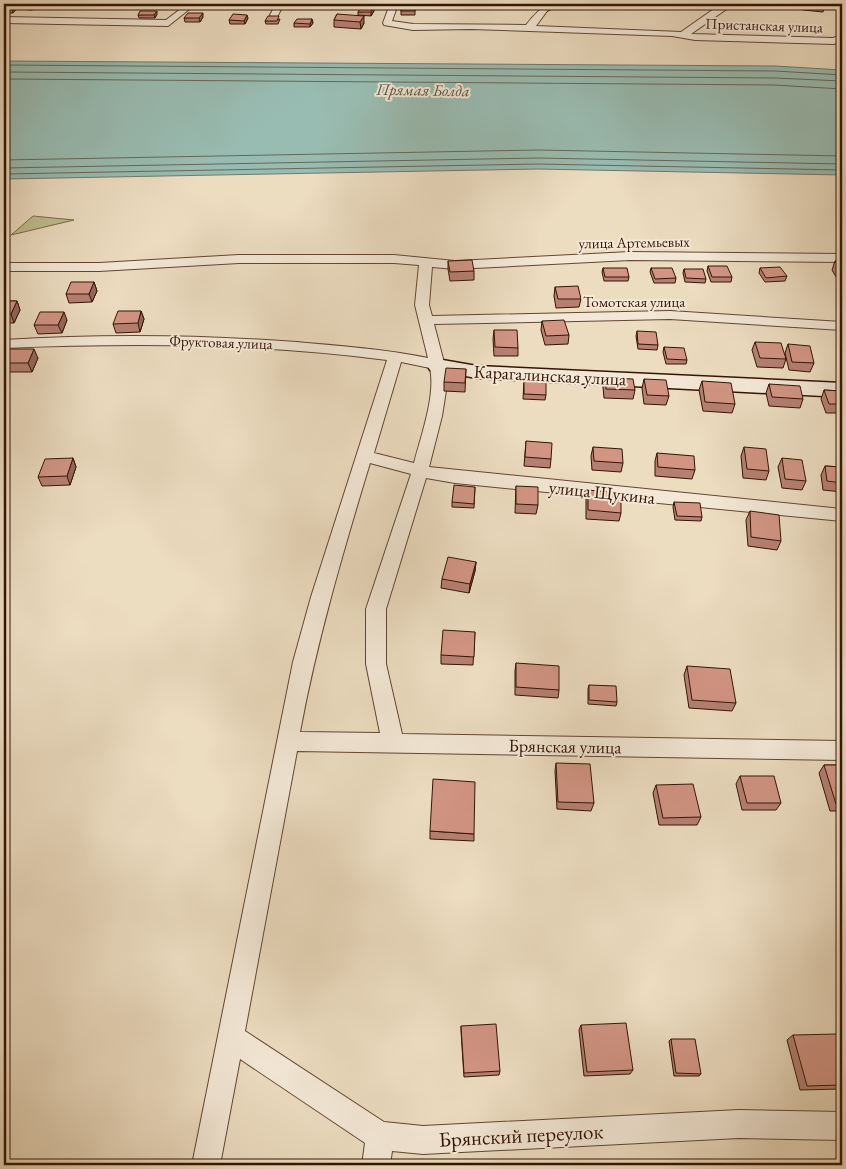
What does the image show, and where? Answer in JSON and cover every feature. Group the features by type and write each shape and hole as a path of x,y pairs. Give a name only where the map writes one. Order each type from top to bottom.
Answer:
{"street":[{"path":"4,20 168,23 192,4"},
{"path":"274,15 280,4"},
{"path":"388,22 394,4"},
{"path":"529,28 544,9 556,4"},
{"path":"684,34 725,4"},
{"name":"Пристанская улица","path":"388,22 413,28 471,26 684,34 695,37 834,41 841,38"},
{"name":"улица Артемьевых","path":"4,267 99,267 239,259 298,261 394,259 455,265 630,256 842,258"},
{"path":"393,742 376,664 376,609 420,471 434,416 440,378 422,305 426,263"},
{"name":"Томотская улица","path":"426,320 670,315 842,326"},
{"name":"Фруктовая улица","path":"6,348 148,339 246,342 396,356 438,365"},
{"path":"206,1165 287,741 320,597 396,356"},
{"name":"Карагалинская улица","path":"438,365 478,372 842,390"},
{"name":"улица Щукина","path":"364,456 420,471 455,477 842,515"},
{"name":"Брянская улица","path":"287,741 842,750"},
{"name":"Брянский переулок","path":"230,1036 380,1136 423,1140 739,1124 842,1126"},
{"path":"376,1165 380,1136"}],"green space":[{"path":"33,216 74,220 11,235"}],"water":[{"name":"Прямая Болда","path":"4,61 775,66 842,70 842,175 538,169 4,179"}],"building":[{"path":"4,4 16,4 12,9 4,9"},
{"path":"21,4 35,4 31,7 18,6"},
{"path":"361,7 374,7 371,12 358,12"},
{"path":"401,7 415,7 415,11 401,11"},
{"path":"140,11 157,11 154,15 138,15"},
{"path":"188,13 203,13 199,18 184,18"},
{"path":"233,14 247,15 244,21 229,20"},
{"path":"337,14 364,16 360,22 334,20"},
{"path":"268,16 279,16 277,21 265,21"},
{"path":"297,19 312,19 310,24 294,23"},
{"path":"472,260 474,271 450,272 448,261"},
{"path":"835,261 842,261 842,272"},
{"path":"708,266 727,266 732,277 712,277"},
{"path":"780,267 787,276 766,278 760,268"},
{"path":"603,268 627,268 629,277 605,277"},
{"path":"651,268 672,268 676,278 655,279"},
{"path":"684,269 703,269 706,279 686,278"},
{"path":"71,282 94,282 89,294 66,294"},
{"path":"578,286 581,299 558,299 555,287"},
{"path":"4,301 17,301 11,314 4,314"},
{"path":"118,311 141,311 138,323 113,324"},
{"path":"40,312 64,312 58,325 34,325"},
{"path":"564,320 569,335 546,336 542,321"},
{"path":"494,330 517,330 518,348 495,347"},
{"path":"637,331 656,332 658,345 638,344"},
{"path":"755,342 781,343 786,359 760,358"},
{"path":"788,344 810,346 814,363 792,362"},
{"path":"664,347 684,348 687,360 667,359"},
{"path":"9,349 34,349 28,363 4,363"},
{"path":"446,368 466,369 465,383 444,382"},
{"path":"605,378 633,379 635,390 606,389"},
{"path":"644,379 666,380 669,396 647,395"},
{"path":"524,381 546,383 546,395 524,394"},
{"path":"702,381 731,383 735,404 705,402"},
{"path":"769,384 800,386 803,399 772,397"},
{"path":"824,390 842,391 842,404 829,404"},
{"path":"526,441 552,443 551,459 525,457"},
{"path":"593,447 622,449 623,463 594,461"},
{"path":"744,447 766,449 769,471 747,469"},
{"path":"657,453 694,456 695,470 658,467"},
{"path":"73,458 67,476 38,477 45,459"},
{"path":"782,458 802,460 806,481 785,479"},
{"path":"825,466 842,467 842,483 827,481"},
{"path":"454,485 475,487 474,504 452,502"},
{"path":"516,486 538,487 538,505 516,504"},
{"path":"588,490 621,493 621,513 588,510"},
{"path":"674,502 700,503 702,517 677,516"},
{"path":"750,511 779,515 781,541 751,537"},
{"path":"448,557 476,562 470,584 442,579"},
{"path":"443,630 475,632 474,657 441,655"},
{"path":"516,663 559,666 559,690 516,687"},
{"path":"687,666 730,669 736,703 692,700"},
{"path":"589,685 616,686 617,702 589,700"},
{"path":"556,763 590,764 594,803 558,802"},
{"path":"824,765 842,765 842,804 836,804"},
{"path":"740,776 774,776 781,803 747,803"},
{"path":"433,779 475,782 474,834 430,831"},
{"path":"693,784 701,817 663,818 656,785"},
{"path":"626,1023 633,1070 587,1072 581,1025"},
{"path":"496,1024 500,1071 464,1073 461,1026"},
{"path":"837,1034 842,1053 842,1085 807,1086 793,1035"},
{"path":"671,1039 695,1039 701,1074 676,1073"},
{"path":"532,1160 532,1165 490,1165 490,1162"}]}
